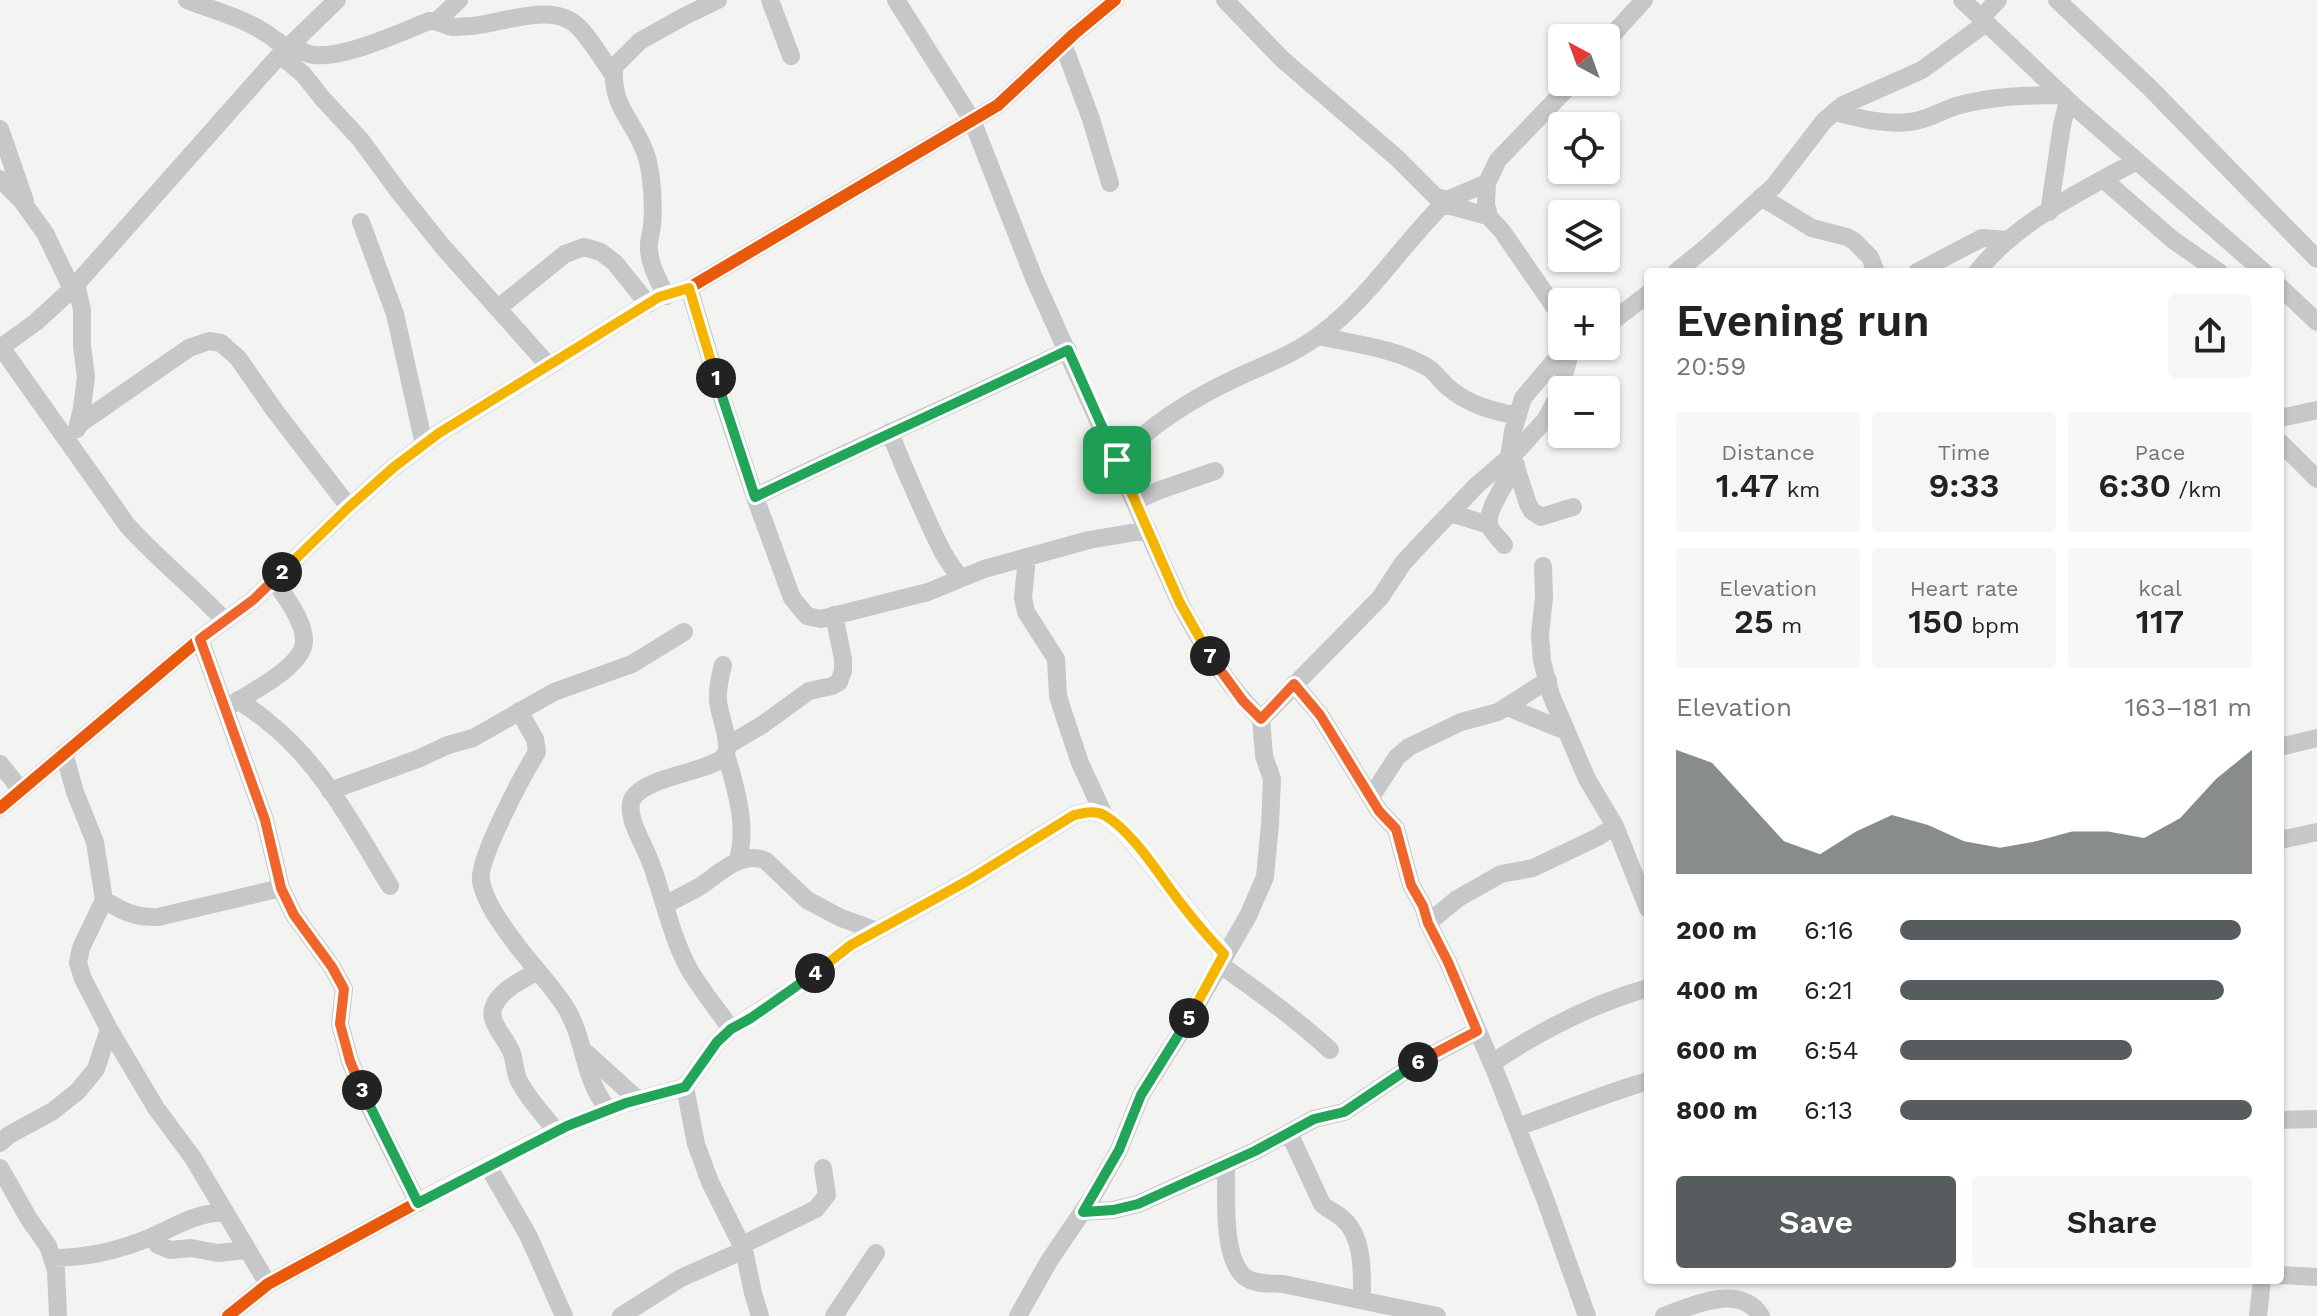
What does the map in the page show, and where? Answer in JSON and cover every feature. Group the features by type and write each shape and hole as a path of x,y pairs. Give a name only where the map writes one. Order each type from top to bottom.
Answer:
{"street":[{"path":"187,0 260,27 286,49 443,247 549,366"},
{"path":"225,621 185,579 137,536 1,347 36,322 74,286 286,49 337,0"},
{"path":"438,20 459,0"},
{"path":"666,296 652,268 648,248 653,203 647,158 616,98 614,67 640,41 718,0"},
{"path":"770,0 791,56"},
{"path":"896,0 972,120 1034,278 1180,603 1200,641 1243,701 1261,719 1264,756 1272,779 1265,877 1248,916 1141,1095 1119,1150 1018,1316"},
{"path":"1225,0 1282,59 1397,158 1436,197 1488,216 1502,231 1548,298"},
{"path":"1620,27 1644,0"},
{"path":"1962,0 2066,98 2259,268"},
{"path":"1681,268 1774,186 1834,112 1843,105 1922,70 1984,20 1998,0"},
{"path":"2057,0 2150,88 2317,259"},
{"path":"0,808 200,639 253,600 349,507 439,433 648,304 689,288 998,105 1110,2"},
{"path":"286,49 315,55 335,53 358,49 429,21 438,20 455,27 540,14 559,16 573,22 614,76"},
{"path":"1063,44 1091,119 1110,183"},
{"path":"1834,112 1887,123 1911,122 1989,97 2027,95 2066,98"},
{"path":"1488,216 1487,183 1498,160 1560,96"},
{"path":"2049,212 2066,98"},
{"path":"0,129 27,207"},
{"path":"1980,268 2008,240 2049,212 2137,161"},
{"path":"0,179 27,207 45,233 74,286 82,310 86,377 72,447"},
{"path":"2103,179 2173,240 2213,268"},
{"path":"1117,460 1140,436 1178,408 1236,378 1289,356 1319,336 1354,305 1445,202 1487,183"},
{"path":"1761,197 1812,228 1854,241 1870,257 1874,268"},
{"path":"361,222 395,314 424,444"},
{"path":"1924,268 1982,238 2008,240"},
{"path":"498,308 565,254 584,247 601,252 615,263 648,304"},
{"path":"689,288 755,497 792,598 807,616 821,619 928,592 984,569 1089,540 1148,530"},
{"path":"2284,293 2317,322"},
{"path":"1620,315 1644,297"},
{"path":"1319,336 1405,357 1429,368 1450,389 1473,404 1518,416"},
{"path":"78,425 189,348 209,341 221,343 238,358 349,507"},
{"path":"755,497 1068,350"},
{"path":"1489,525 1512,459 1523,398 1559,360"},
{"path":"1261,719 1380,598 1403,563 1477,485 1512,459 1546,419 1559,394 1568,360"},
{"path":"2284,417 2317,410"},
{"path":"890,432 941,551 961,578"},
{"path":"2284,446 2317,479"},
{"path":"1512,459 1532,511 1541,517 1573,507"},
{"path":"1135,501 1215,471"},
{"path":"1450,513 1489,525 1504,545"},
{"path":"1027,557 1023,598 1026,612 1056,659 1058,696 1080,763 1104,815 1143,854 1222,959 1330,1050"},
{"path":"1543,566 1542,661 1566,731 1587,779 1615,826 1644,899"},
{"path":"232,705 301,655 304,640 298,621 274,580"},
{"path":"731,1029 689,969 653,868 632,820 632,799 656,783 718,762 727,750 789,703 809,691 839,682 843,659 834,615"},
{"path":"330,791 473,738 554,692 632,664 684,632"},
{"path":"200,639 232,705 281,888 294,915 344,989 340,1024 350,1061 418,1203"},
{"path":"723,665 718,702 740,812 742,849 737,862"},
{"path":"1371,797 1397,757 1409,747 1461,722 1498,712 1548,680"},
{"path":"1294,684 1320,715 1399,836 1411,885 1492,1063 1587,1316"},
{"path":"232,705 270,723 304,758 330,791 390,886"},
{"path":"1507,707 1566,731"},
{"path":"519,711 535,739 537,752 523,773 485,855 481,879 492,909 513,941 568,1010 591,1083 608,1109"},
{"path":"2284,746 2317,738"},
{"path":"64,753 75,792 95,842 104,900 81,948 78,963 83,979 156,1108 193,1158 268,1284"},
{"path":"0,764 21,790"},
{"path":"228,1316 268,1284 556,1131 637,1099 685,1087 717,1042 731,1029 800,985 851,945 988,869 1074,815 1090,811 1104,815"},
{"path":"1428,923 1457,899 1501,874 1533,868 1615,826"},
{"path":"2284,839 2317,832"},
{"path":"665,905 737,862 758,857 807,900 841,918 877,931"},
{"path":"104,900 125,913 143,918 158,917 281,888"},
{"path":"538,971 504,993 495,1002 491,1014 512,1053 520,1083 556,1131"},
{"path":"1492,1063 1549,1028 1615,997 1644,989"},
{"path":"0,1143 53,1111 78,1091 96,1069 109,1029"},
{"path":"1083,1212 1138,1204 1226,1165 1314,1119 1344,1112 1415,1064 1477,1031"},
{"path":"581,1048 637,1099"},
{"path":"86,1081 104,1072 124,1055"},
{"path":"1517,1127 1588,1099 1644,1082"},
{"path":"685,1087 696,1144 710,1182 743,1247 760,1316"},
{"path":"2284,1120 2317,1119"},
{"path":"1289,1133 1322,1204 1345,1220 1352,1229 1362,1270 1362,1299"},
{"path":"1226,1165 1229,1247 1235,1264 1244,1276 1257,1282 1283,1284 1437,1316"},
{"path":"488,1166 528,1235 564,1316"},
{"path":"0,1168 48,1246 56,1270 58,1316"},
{"path":"621,1316 681,1278 816,1209 827,1195 823,1168"},
{"path":"52,1258 103,1254 152,1237 196,1215 225,1212"},
{"path":"152,1237 158,1245 170,1250 191,1248 218,1253 246,1250"},
{"path":"834,1316 876,1253"},
{"path":"2284,1275 2317,1277"},
{"path":"2258,1316 2262,1284"},
{"path":"1664,1316 1723,1298 1743,1300 1761,1316"}],"cycle path":[{"path":"0,808 200,639 253,600 349,507 439,433 643,306 659,297 689,288 998,105 1115,0"},
{"path":"228,1316 268,1284 556,1131 626,1103 685,1087 717,1042 731,1029 800,985 851,945 969,880 1074,815 1090,811 1104,815 1125,833 1224,954"}],"route":[{"path":"689,288 755,497 1068,350 1117,460 1180,603 1200,641 1243,701 1261,719 1294,684 1320,715 1379,811 1396,829 1411,885 1477,1031 1415,1064 1344,1112 1314,1119 1255,1151 1138,1204 1083,1212 1119,1150 1141,1095 1224,954 1125,833 1104,815 1090,811 1074,815 969,880 851,945 800,985 731,1029 717,1042 685,1087 626,1103 567,1126 418,1203 350,1061 340,1024 344,989 294,915 281,888 265,820 200,639 253,600 349,507 439,433 643,306 659,297 689,288"}]}
